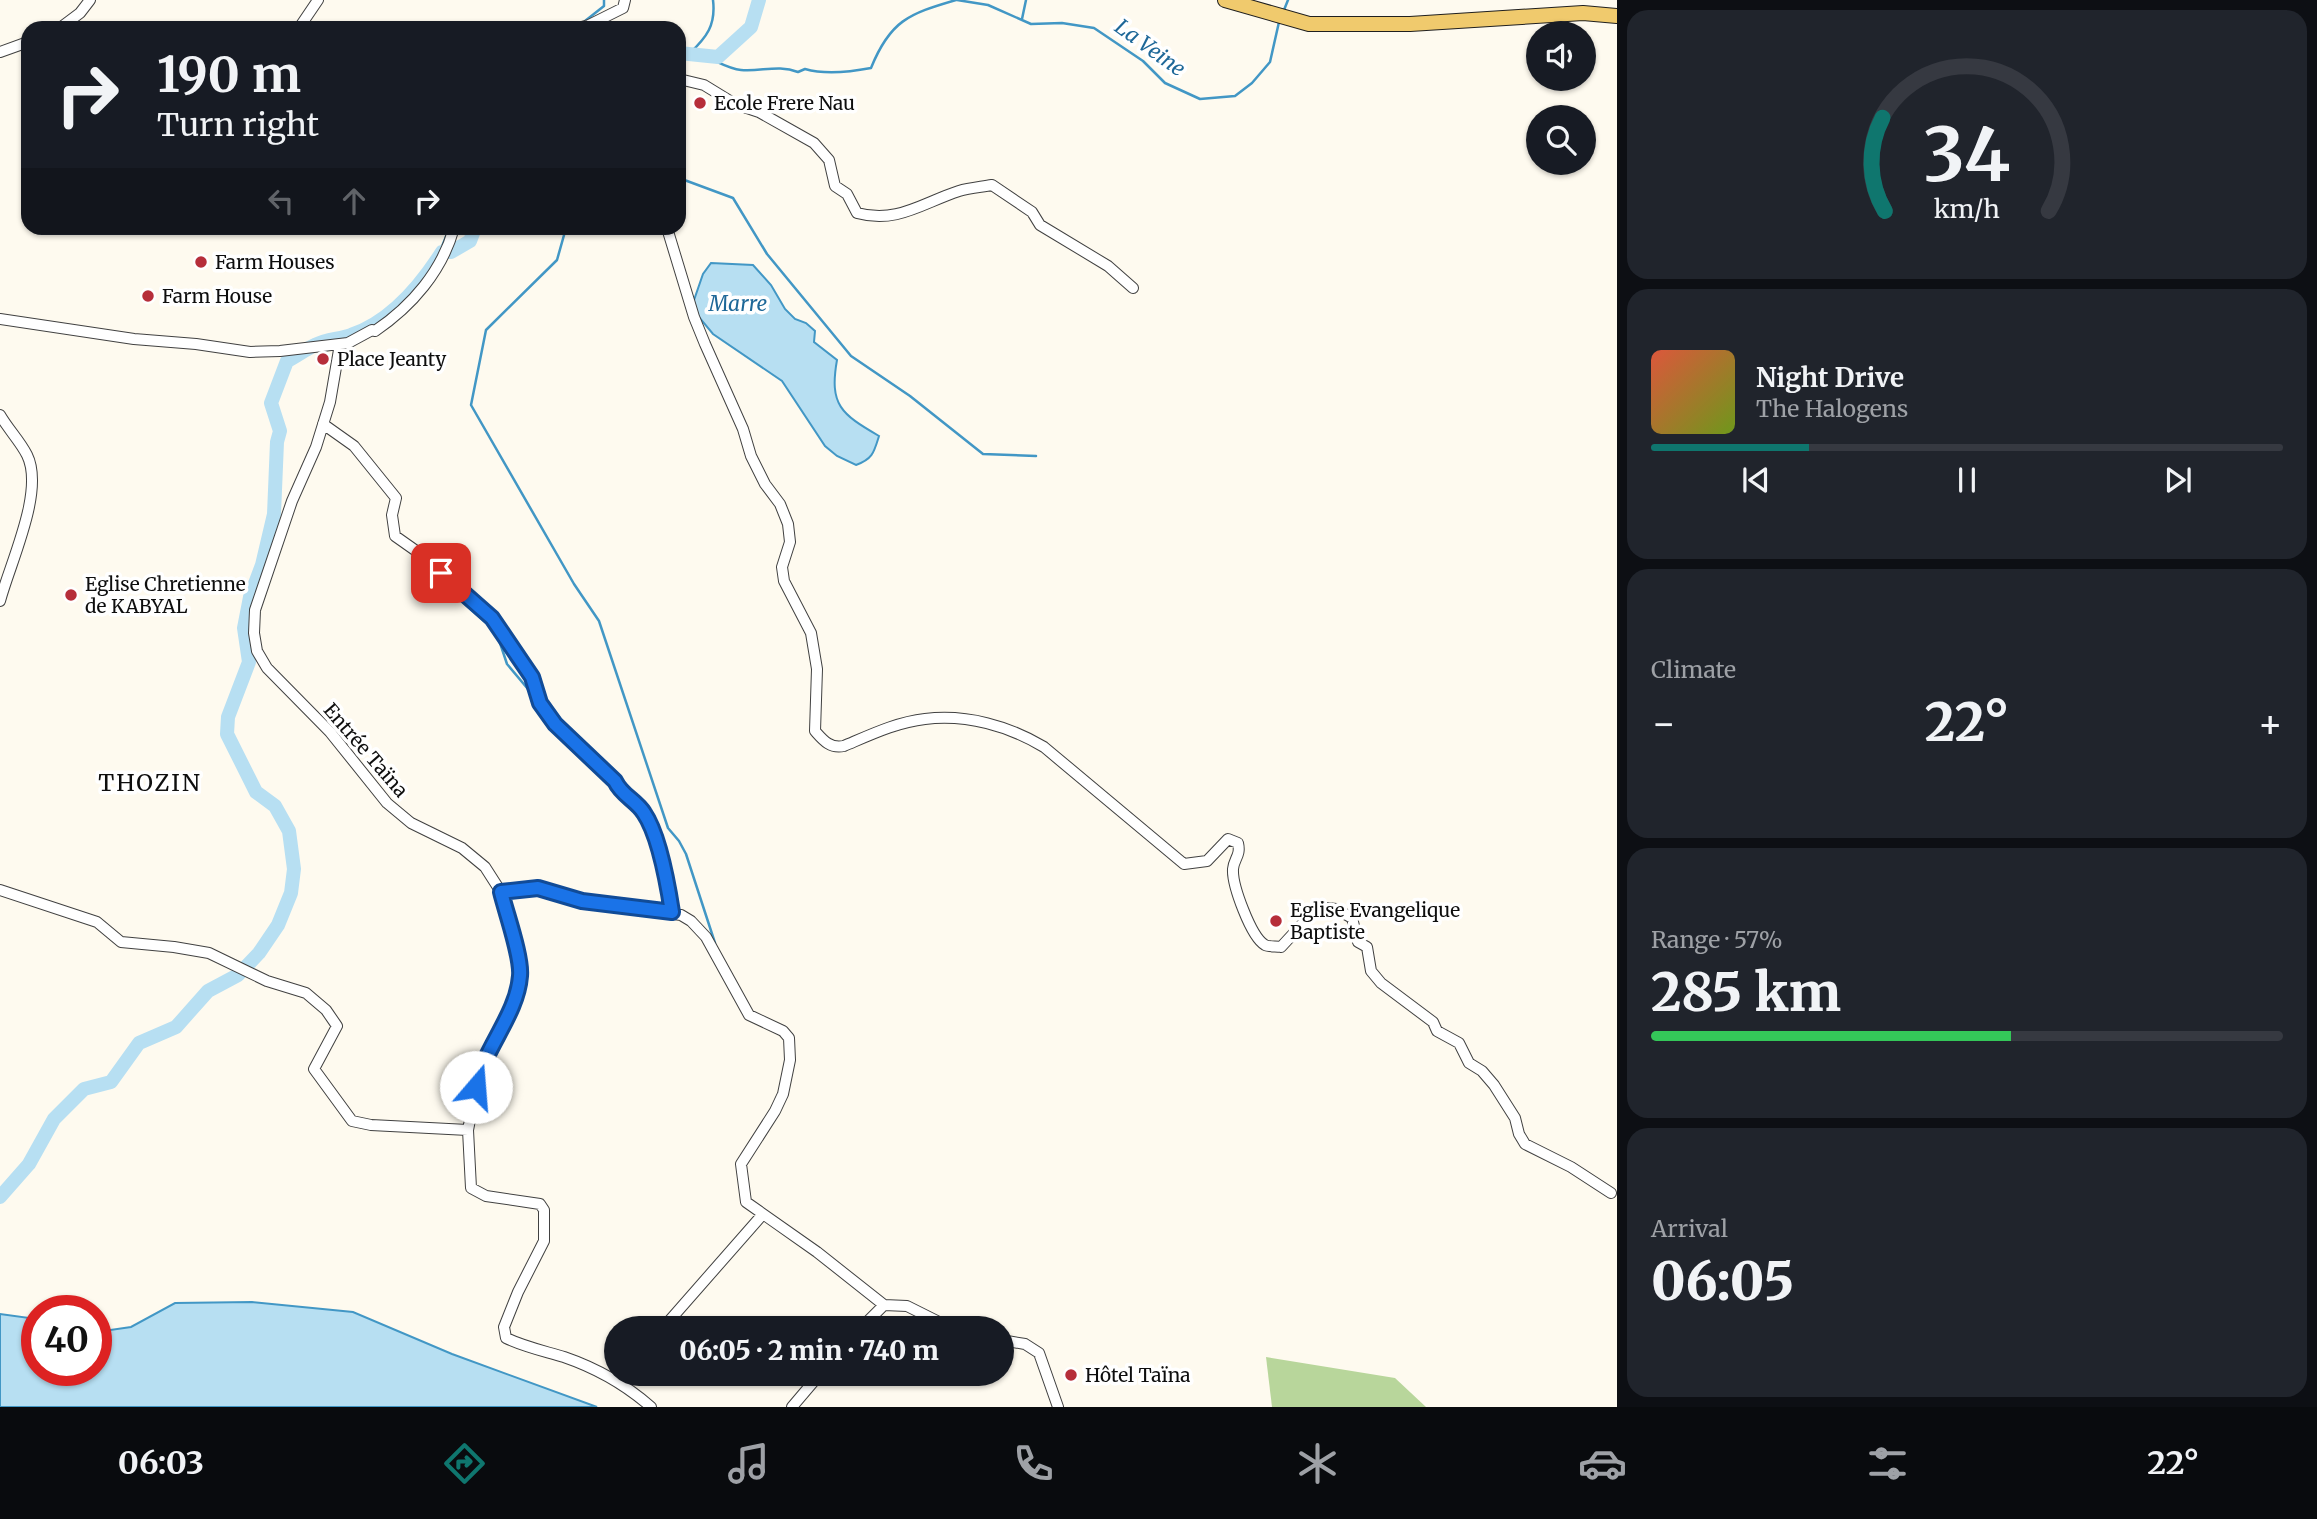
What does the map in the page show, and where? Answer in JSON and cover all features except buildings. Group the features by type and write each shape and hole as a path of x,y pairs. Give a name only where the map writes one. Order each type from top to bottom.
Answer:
{"main road":[{"path":"1225,0 1309,24 1410,24 1583,13 1617,16"}],"street":[{"path":"69,21 90,0"},
{"path":"304,21 318,0"},
{"path":"596,21 623,8 625,0"},
{"path":"0,52 21,44"},
{"path":"686,81 704,85 735,104 759,112 814,143 829,160 835,187 847,194 857,213 874,217 906,213 962,190 992,186 1032,212 1040,225 1108,266 1133,288"},
{"path":"0,319 134,339 250,352 340,344 356,341 372,330 375,331 417,297 446,252 452,235"},
{"path":"669,235 694,317 743,429 751,456 765,484 780,504 788,524 790,542 782,567 784,580 811,633 817,669 815,731 825,742 836,748 897,726 926,719 985,723 1018,732 1044,747 1184,864 1207,861 1228,839 1238,843 1240,852 1233,868 1235,885 1254,934 1265,945 1281,947 1318,907 1336,909 1352,918 1358,942 1367,947 1371,971 1381,984 1433,1022 1437,1031 1459,1043 1469,1063 1482,1071 1494,1085 1515,1118 1525,1144 1571,1167 1611,1193"},
{"name":"Entrée Taïna","path":"340,344 333,390 316,447 292,501 256,610 254,633 257,651 267,668 330,732 387,803 411,822 462,848 485,867 501,892 521,975 515,999 480,1069 468,1130 471,1188 486,1196 540,1204 544,1210 544,1241 504,1327 506,1338 519,1345 604,1371"},
{"path":"0,415 28,457 33,480 25,527 0,601"},
{"path":"323,424 354,446 396,498 392,515 395,536 429,560 492,618 532,677 540,703 555,724 615,781 620,792 641,809 646,816 662,863 672,912"},
{"path":"501,892 538,888 582,901 672,912 691,921 706,937 749,1015 783,1031 789,1038 790,1060 783,1094 741,1164 746,1202 817,1252 884,1305 907,1306 927,1316"},
{"path":"0,890 97,922 121,942 209,953 267,981 306,993 326,1010 337,1026 314,1069 352,1121 371,1125 468,1130"},
{"path":"674,1316 763,1214"},
{"path":"873,1316 884,1305"},
{"path":"1014,1342 1025,1344 1039,1353 1058,1407"},
{"name":"Entrée Taïna","path":"629,1386 651,1407"},
{"path":"792,1407 810,1386"}],"green space":[{"path":"1266,1357 1395,1378 1426,1407 1272,1407"}],"water":[{"name":"Marre","path":"711,263 753,265 771,285 785,309 795,319 806,323 815,331 814,342 837,360 835,388 841,407 855,421 879,436 874,451 866,460 856,465 837,456 825,446 782,381 713,334 698,316 693,303 703,274"},
{"path":"252,1302 353,1312 452,1354 597,1407 0,1407 0,1314 21,1317 21,1386 112,1386 112,1330 131,1327 175,1303"}],"waterway":[{"path":"585,21 604,6 604,0"},
{"path":"689,54 709,30 713,17 713,0"},
{"path":"686,54 718,57 751,27 759,0"},
{"name":"La Veine","path":"703,56 741,70 776,68 798,72 805,69 838,72 871,68 886,40 903,22 925,10 956,0"},
{"name":"La Veine","path":"957,0 988,5 1031,24 1062,23 1094,28 1143,61 1165,83 1200,99 1235,96 1252,83 1270,62 1279,22"},
{"path":"1022,19 1026,0"},
{"name":"La Veine","path":"1284,10 1288,0"},
{"path":"686,181 733,198 767,254 851,356 910,396 983,454 1036,456"},
{"path":"439,254 447,235"},
{"path":"0,1197 29,1164 54,1119 84,1089 111,1082 139,1043 176,1027 208,991 238,975 259,953 278,925 291,893 294,869 289,831 275,806 256,792 227,734 228,717 249,662 244,628 274,514 277,442 280,431 271,403 287,361 319,343 351,335 379,321 414,289 442,252 451,252 470,241 472,235"},
{"path":"564,235 557,260 486,330 471,405 574,584 599,621 668,828 686,854 715,943"},
{"path":"445,582 456,596 492,628"},
{"path":"498,637 507,664 533,695"}],"place":[{"name":"Ecole Frere Nau","path":"700,103"},
{"name":"Farm Houses","path":"201,262"},
{"name":"Farm House","path":"148,296"},
{"name":"Place Jeanty","path":"323,359"},
{"name":"Eglise Chretienne de KABYAL","path":"71,595"},
{"name":"Eglise Evangelique Baptiste","path":"1276,921"},
{"name":"Hôtel Taïna","path":"1071,1375"}],"district":[{"name":"THOZIN","path":"150,783"}],"route":[{"path":"441,573 492,618 532,677 540,703 555,724 615,781 620,792 646,816 662,863 672,912 582,901 538,888 501,892 521,975 515,999 480,1069 476,1087"}]}
